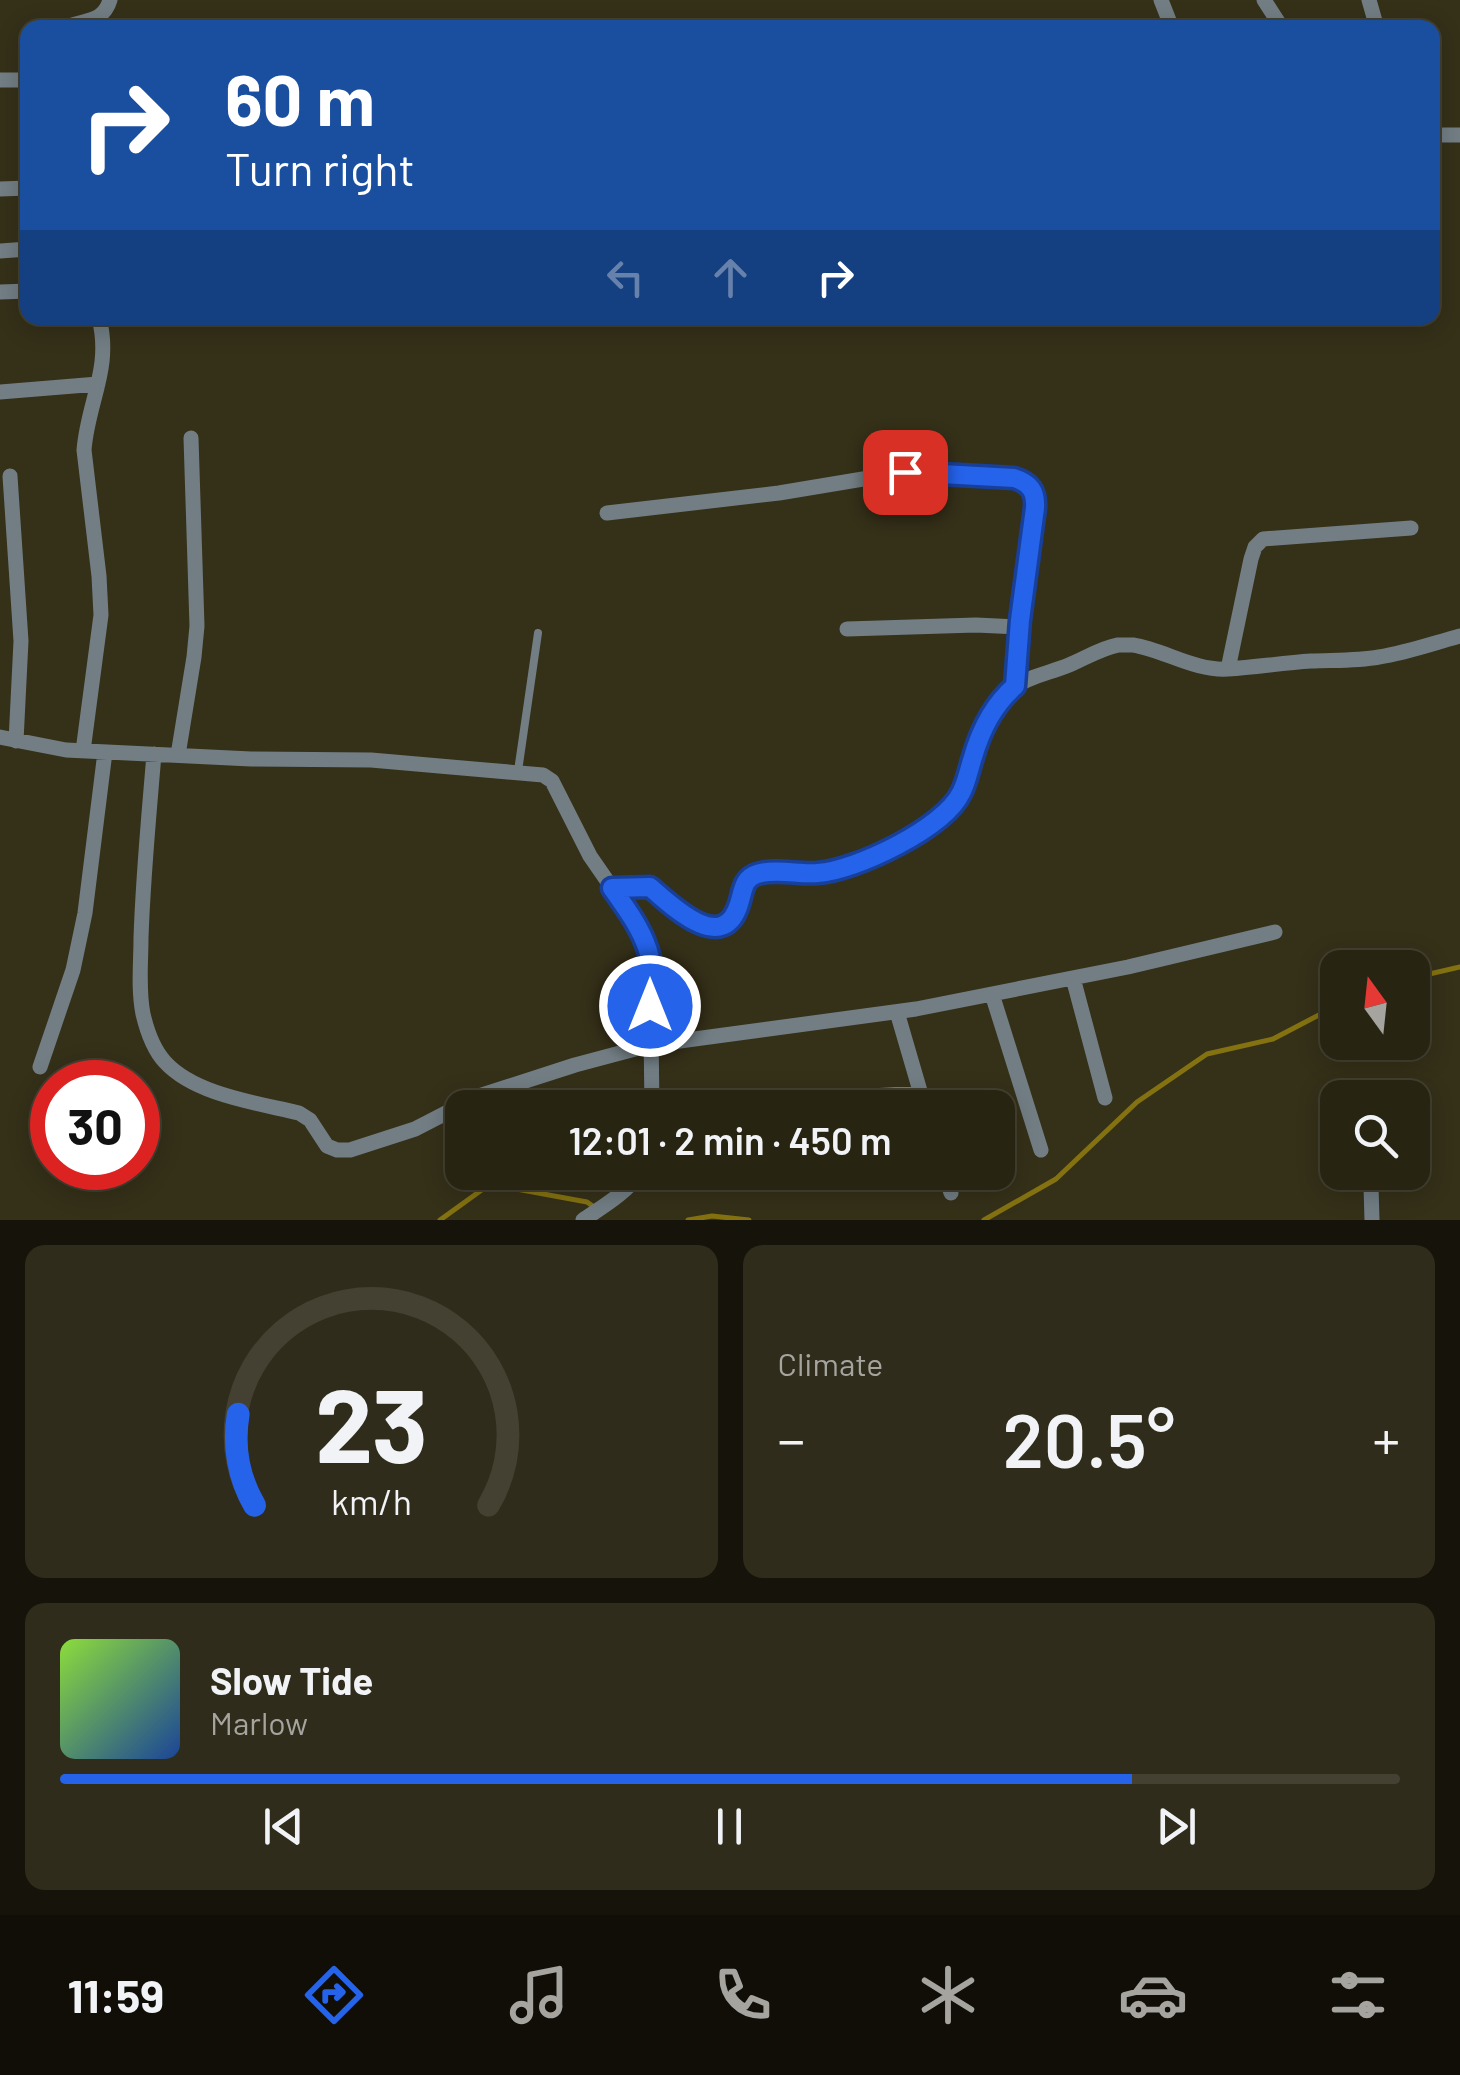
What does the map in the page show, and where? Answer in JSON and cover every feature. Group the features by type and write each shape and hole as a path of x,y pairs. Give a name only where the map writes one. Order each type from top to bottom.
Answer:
{"street":[{"path":"83,751 100,615 84,450 103,370 105,347 100,325"},
{"path":"0,392 98,384"},
{"path":"178,756 196,626 191,438"},
{"path":"607,513 779,493 905,472 1024,481 1036,496 1015,686"},
{"path":"10,476 20,641 8,739 66,750 371,760 543,774 552,781 590,856 637,924 650,956 651,1090"},
{"path":"1228,669 1251,559 1263,539 1411,528"},
{"path":"848,629 976,624 1020,627"},
{"path":"612,888 650,887 694,922 720,927 732,920 747,880 756,874 836,870 911,838 954,805 963,791 984,724 1006,694 1015,686 1117,645 1228,669 1380,657 1460,636"},
{"path":"42,1060 72,970 85,913 105,752"},
{"path":"154,754 143,882 140,982 142,1010 155,1050 184,1077 216,1093 300,1114 310,1120 328,1146 337,1150 350,1150 416,1129 478,1096 650,1045 897,1012 1275,932"},
{"path":"1072,978 1105,1098"},
{"path":"992,994 1041,1150"},
{"path":"897,1012 920,1090"},
{"path":"586,1218 625,1190"},
{"path":"949,1190 950,1194"},
{"path":"1371,1190 1372,1220"}],"lane":[{"path":"518,771 538,632"}],"waterway":[{"path":"1430,974 1460,967"},
{"path":"984,1220 1056,1179 1137,1102 1207,1054 1273,1039 1320,1014"},
{"path":"440,1220 483,1189 505,1187 587,1202 594,1207"},
{"path":"688,1220 712,1216 749,1220"}],"route":[{"path":"650,1006 650,956 637,924 612,888 650,887 694,922 720,927 732,920 747,880 756,874 836,870 911,838 954,805 963,791 984,724 1015,686 1035,508 1032,488 1014,478 905,472"}]}
